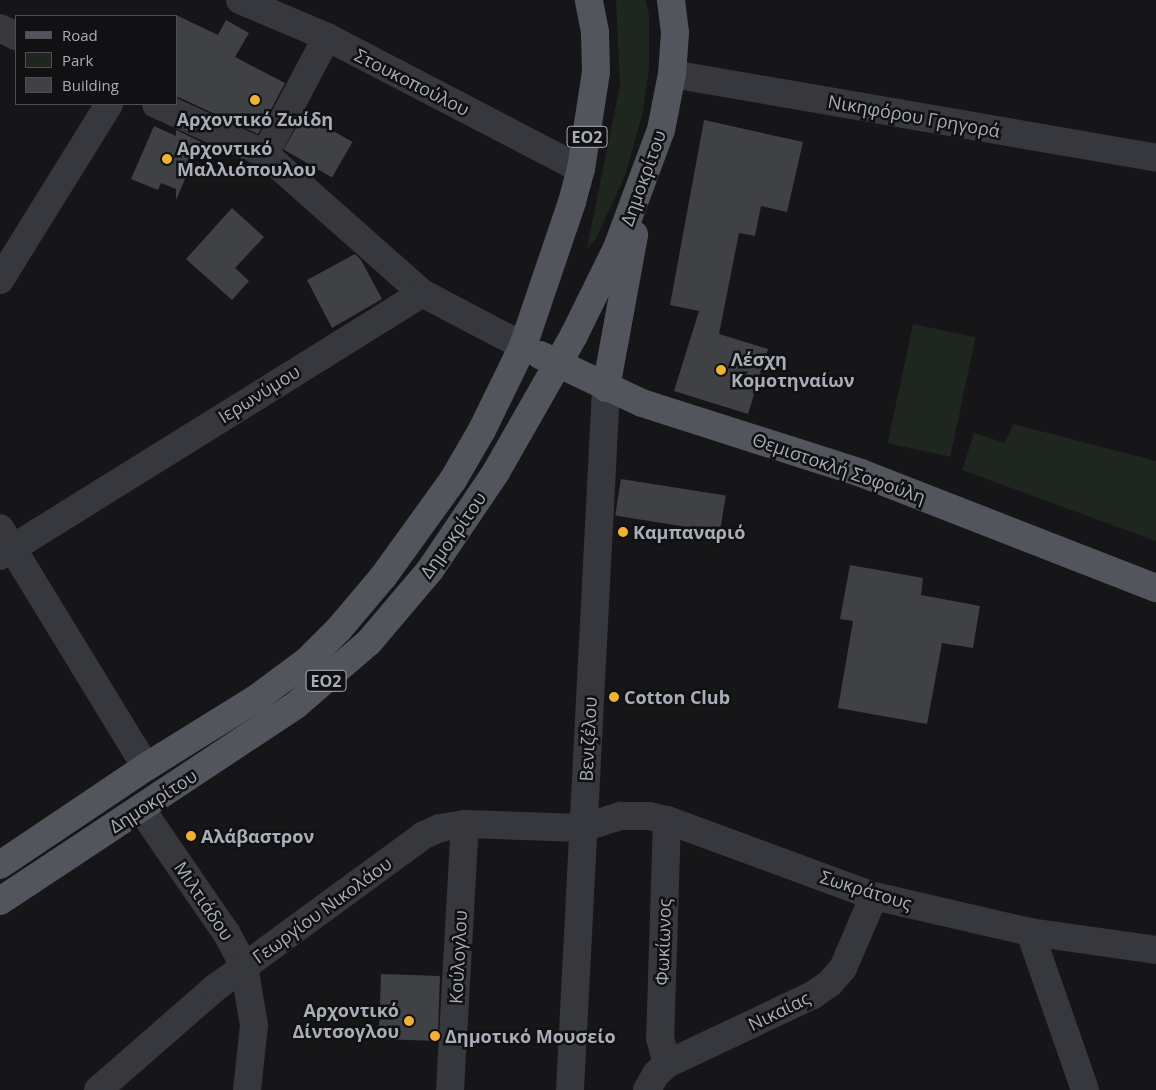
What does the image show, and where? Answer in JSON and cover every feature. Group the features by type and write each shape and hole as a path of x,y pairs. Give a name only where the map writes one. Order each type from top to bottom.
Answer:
{"main road":[{"name":"Δημοκρίτου","path":"0,865 146,767 275,685 307,661 339,629 382,577 453,480 482,430 523,346 551,271 581,169 596,72 595,32 589,0"},
{"name":"Δημοκρίτου","path":"0,901 296,705 350,660 393,616 452,540 496,472 557,364 617,248 643,183 661,130 672,74 675,33 671,0"},
{"path":"606,388 643,183"},
{"name":"Θεμιστοκλή Σοφούλη","path":"523,346 606,388 642,403 861,473 1156,588"}],"street":[{"name":"Στουκοπούλου","path":"240,0 327,37 581,169"},
{"path":"0,28 15,36"},
{"path":"265,154 327,37"},
{"name":"Νικηφόρου Γρηγορά","path":"672,74 1156,158"},
{"path":"0,280 108,105"},
{"path":"158,105 265,154 422,293 523,346"},
{"name":"Ιερωνύμου","path":"4,544 422,293"},
{"name":"Βενιζέλου","path":"570,1090 606,388"},
{"path":"4,544 146,767"},
{"name":"Μιλτιάδου","path":"141,809 227,934 244,966 254,1025 247,1090"},
{"name":"Σωκράτους","path":"583,828 628,815 666,820 874,896 1030,932 1156,950"},
{"name":"Φωκίωνος","path":"666,820 660,1038 667,1064"},
{"name":"Γεωργίου Νικολάου","path":"98,1090 195,1005 244,966 424,835 440,828 466,824 583,828"},
{"name":"Κούλογλου","path":"450,1090 466,824"},
{"name":"Νικαίας","path":"647,1090 656,1074 667,1064 814,995 830,983 843,968 874,896"},
{"path":"1030,932 1085,1090"}],"green space":[{"path":"616,0 645,0 649,15 649,68 643,111 626,173 596,239 587,248 620,85"},
{"path":"913,324 976,337 950,457 888,443"},
{"path":"1013,424 1156,461 1156,541 962,470 974,433 1005,443"}],"building":[{"path":"178,16 218,35 226,20 249,33 235,57 285,83 258,134 178,97"},
{"path":"304,114 352,142 332,178 284,150"},
{"path":"704,120 803,142 787,212 761,206 755,236 739,233 719,334 768,349 748,414 674,391 699,311 670,305"},
{"name":"Αρχοντικό Μαλλιόπουλου","path":"154,126 176,136 176,130 201,142 176,200 176,189 161,183 158,190 131,179"},
{"path":"232,208 264,237 235,268 249,281 232,300 186,259"},
{"path":"355,254 361,260 382,299 332,328 307,280"},
{"path":"621,479 726,496 720,532 615,516"},
{"path":"850,565 923,578 921,595 980,606 973,648 942,643 927,724 838,708 853,621 840,619"},
{"path":"381,974 440,976 438,1041 379,1039"}],"place":[{"name":"Αρχοντικό Ζωίδη","path":"255,100"},
{"name":"Αρχοντικό Μαλλιόπουλου","path":"167,159"},
{"name":"Λέσχη Κομοτηναίων","path":"721,370"},
{"name":"Καμπαναριό","path":"623,532"},
{"name":"Cotton Club","path":"614,697"},
{"name":"Αλάβαστρον","path":"191,836"},
{"name":"Αρχοντικό Δίντσογλου","path":"409,1021"},
{"name":"Δημοτικό Μουσείο","path":"435,1036"}]}
